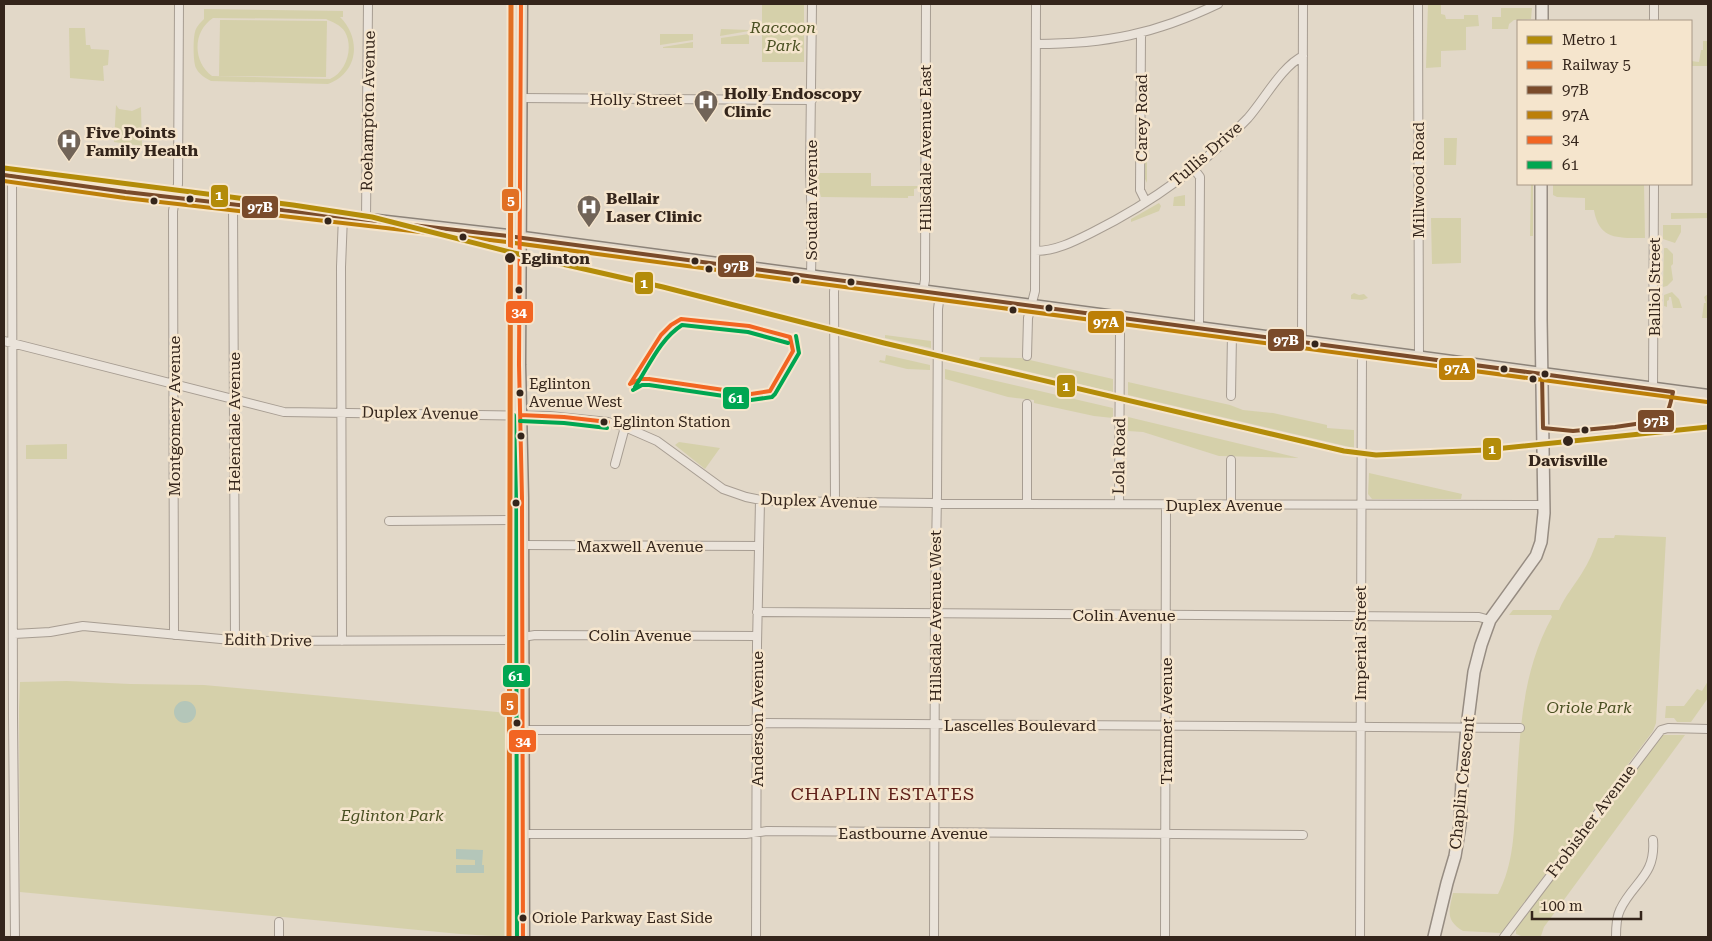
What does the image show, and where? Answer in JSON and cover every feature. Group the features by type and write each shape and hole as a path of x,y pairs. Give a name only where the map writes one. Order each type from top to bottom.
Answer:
{"main road":[{"path":"521,4 522,937"},
{"path":"8,176 126,192 175,196 520,238 1708,396"}],"street":[{"name":"Montgomery Avenue","path":"174,635 173,212 178,184 179,4"},
{"name":"Roehampton Avenue","path":"366,219 368,4"},
{"name":"Soudan Avenue","path":"811,276 812,4"},
{"name":"Hillsdale Avenue East","path":"923,292 925,280 926,4"},
{"path":"1027,356 1028,318 1035,295 1036,4"},
{"path":"1036,44 1094,41 1141,34 1188,18 1218,4"},
{"path":"1302,341 1303,4"},
{"name":"Millwood Road","path":"1418,4 1419,357"},
{"path":"1542,4 1542,20"},
{"path":"1654,4 1654,20"},
{"name":"Carey Road","path":"1141,34 1140,190 1146,202"},
{"name":"Tullis Drive","path":"1036,251 1048,251 1063,246 1110,223 1146,202 1194,169 1248,117 1291,63 1303,56"},
{"name":"Holly Street","path":"520,98 812,100"},
{"path":"1194,169 1200,177 1199,328"},
{"path":"8,176 13,343 13,856 15,937"},
{"name":"Chaplin Crescent","path":"1434,937 1455,856 1460,825 1462,781 1474,672 1490,620 1536,556 1543,532 1541,185"},
{"name":"Balliol Street","path":"1653,389 1654,185"},
{"name":"Helendale Avenue","path":"233,204 235,640"},
{"path":"342,641 341,267 343,216"},
{"path":"834,501 835,280"},
{"name":"Hillsdale Avenue West","path":"934,937 936,503 938,306 940,294"},
{"name":"Lola Road","path":"1119,504 1120,333 1122,318"},
{"path":"1231,396 1232,333"},
{"name":"Duplex Avenue","path":"4,341 284,412 520,415 581,418 608,422 658,441 724,489 760,500 1231,505 1361,505 1544,500"},
{"name":"Imperial Street","path":"1360,937 1360,443 1362,350"},
{"path":"1027,404 1027,504"},
{"path":"615,464 625,427"},
{"path":"1231,505 1232,460"},
{"name":"Anderson Avenue","path":"756,937 757,636 760,500"},
{"name":"Tranmer Avenue","path":"1165,937 1166,504"},
{"path":"389,521 522,520"},
{"name":"Maxwell Avenue","path":"521,545 759,546"},
{"name":"Colin Avenue","path":"758,612 1479,617 1490,620"},
{"name":"Edith Drive","path":"14,634 50,632 82,626 235,640 505,640 523,636"},
{"name":"Colin Avenue","path":"523,636 757,636"},
{"path":"4,669 14,670"},
{"name":"Lascelles Boulevard","path":"522,730 750,730 766,722 1520,728"},
{"name":"Frobisher Avenue","path":"1504,937 1661,730 1668,728 1708,729"},
{"name":"Eastbourne Avenue","path":"522,834 767,832 1304,835"},
{"path":"1616,937 1618,912 1646,874 1652,858 1653,840"},
{"path":"279,922 279,937"}],"green space":[{"name":"Raccoon Park","path":"762,4 804,4 804,62 762,62"},
{"path":"1428,4 1441,4 1441,14 1445,15 1446,19 1464,19 1464,15 1478,15 1479,26 1466,27 1466,50 1441,51 1441,67 1426,68"},
{"path":"1501,8 1532,8 1531,19 1514,20 1509,24 1508,29 1492,29 1492,17 1501,17"},
{"path":"204,9 343,11 343,17 340,17 352,35 354,55 346,72 328,84 211,81 199,72 194,61 195,32 204,19","holes":["213,18 326,19 336,24 345,32 349,45 344,65 336,76 330,79 212,76 201,63 198,55 198,39 201,31"]},
{"path":"220,20 327,21 326,77 219,76"},
{"path":"69,28 85,28 86,45 90,45 91,49 109,50 108,65 103,66 104,81 70,78"},
{"path":"721,29 749,30 749,31 720,36"},
{"path":"660,34 693,34 693,40 660,45"},
{"path":"749,34 749,44 721,44 721,38"},
{"path":"1707,38 1708,66 1692,66 1692,61 1699,62 1701,50 1703,50 1703,41 1707,41"},
{"path":"693,42 693,48 663,48 663,47"},
{"path":"116,105 119,109 132,111 141,107 142,146 114,142"},
{"path":"1145,133 1147,133 1147,183 1145,179"},
{"path":"1444,138 1457,138 1456,165 1444,165"},
{"path":"817,173 871,173 871,186 918,186 918,188 914,189 914,196 908,196 908,198 821,197 817,183"},
{"path":"1531,185 1533,185 1533,236 1530,236"},
{"path":"1553,185 1644,185 1645,238 1626,238 1611,235 1600,227 1594,210 1585,210 1585,198 1557,197 1553,195"},
{"path":"1185,195 1185,206 1173,206 1174,197"},
{"path":"1159,203 1161,206 1159,211 1131,222 1131,219"},
{"path":"1671,213 1708,213 1708,218 1671,219"},
{"path":"1431,218 1461,218 1461,263 1432,264"},
{"path":"1663,225 1681,225 1681,232 1675,243 1663,239"},
{"path":"1664,248 1667,248 1673,254 1673,264 1671,266 1673,280 1663,287"},
{"path":"1672,292 1679,299 1682,308 1673,308 1671,297 1667,301 1667,307 1664,306 1664,295"},
{"path":"1354,293 1364,294 1368,298 1362,300 1351,299 1351,295"},
{"path":"1708,294 1708,318 1702,318 1704,303 1706,303 1704,297"},
{"path":"885,335 931,341 931,348 885,338"},
{"path":"886,355 930,365 930,370 907,369 879,362 880,360 885,361"},
{"path":"980,357 1021,358 1113,379 1113,392 979,360"},
{"path":"945,369 1113,408 1113,418 1094,416 1034,403 1034,400 1008,397 945,379"},
{"path":"1128,382 1230,405 1243,410 1273,413 1327,425 1327,428 1354,430 1354,448 1128,395"},
{"path":"1128,417 1299,458 1219,456 1143,432 1128,431"},
{"path":"679,442 720,448 705,469 675,445"},
{"path":"67,444 67,459 26,459 26,445"},
{"path":"1369,473 1462,494 1461,499 1372,499 1368,494"},
{"name":"Oriole Park","path":"1615,535 1666,537 1656,723 1653,731 1501,933 1463,931 1451,919 1450,910 1453,893 1498,894 1507,871 1514,834 1524,704 1534,660 1552,617 1551,615 1509,615 1513,610 1559,610 1587,565 1598,538 1614,538"},
{"name":"Eglinton Park","path":"67,681 204,685 508,713 506,723 508,937 20,892 20,682"},
{"path":"1708,681 1708,698 1691,722 1677,722 1674,718 1665,718 1666,706 1684,706 1697,689 1702,691"},
{"path":"1661,735 1685,735 1544,927 1541,936 1521,936 1516,934 1516,929"}],"shaded area":[{"path":"185,701 193,704 196,712 193,720 185,723 177,720 174,712 177,704"},
{"path":"456,849 483,850 482,865 484,865 484,873 456,873 456,865 475,865 475,860 456,859"}],"metro line":[{"name":"1","path":"4,168 372,217 514,253 663,287 884,343 1344,451 1376,455 1485,450 1708,427"}],"rail line":[{"name":"5","path":"509,937 511,4"}],"transit line":[{"name":"34","path":"521,4 519,365 522,498 523,937"},
{"name":"97B","path":"4,175 126,192 508,236 1542,374"},
{"name":"97A","path":"4,181 125,198 507,242 1707,402"},
{"name":"34","path":"630,384 661,335 671,325 681,319 749,326 790,337"},
{"name":"61","path":"635,387 661,345 682,325 748,332 788,343"},
{"name":"61","path":"633,390 642,385 649,385 751,400 772,397 799,353 796,336"},
{"name":"34","path":"630,384 641,379 649,379 751,394 770,391 793,351 790,337"},
{"name":"97B","path":"1542,374 1673,392 1670,406 1664,417 1656,421 1573,431 1543,428 1542,374"},
{"name":"61","path":"514,415 516,498 517,937"},
{"name":"34","path":"520,415 608,422"},
{"name":"61","path":"520,421 564,423 607,428"}],"place":[{"name":"Holly Endoscopy Clinic","path":"706,123"},
{"name":"Five Points Family Health","path":"69,162"},
{"name":"Bellair Laser Clinic","path":"589,228"},
{"name":"Eglinton","path":"510,258"},
{"name":"Eglinton Avenue West","path":"520,393"},
{"name":"Eglinton Station","path":"604,422"},
{"name":"Davisville","path":"1568,441"},
{"name":"Oriole Parkway East Side","path":"523,918"}],"district":[{"name":"CHAPLIN ESTATES","path":"883,793"}]}
